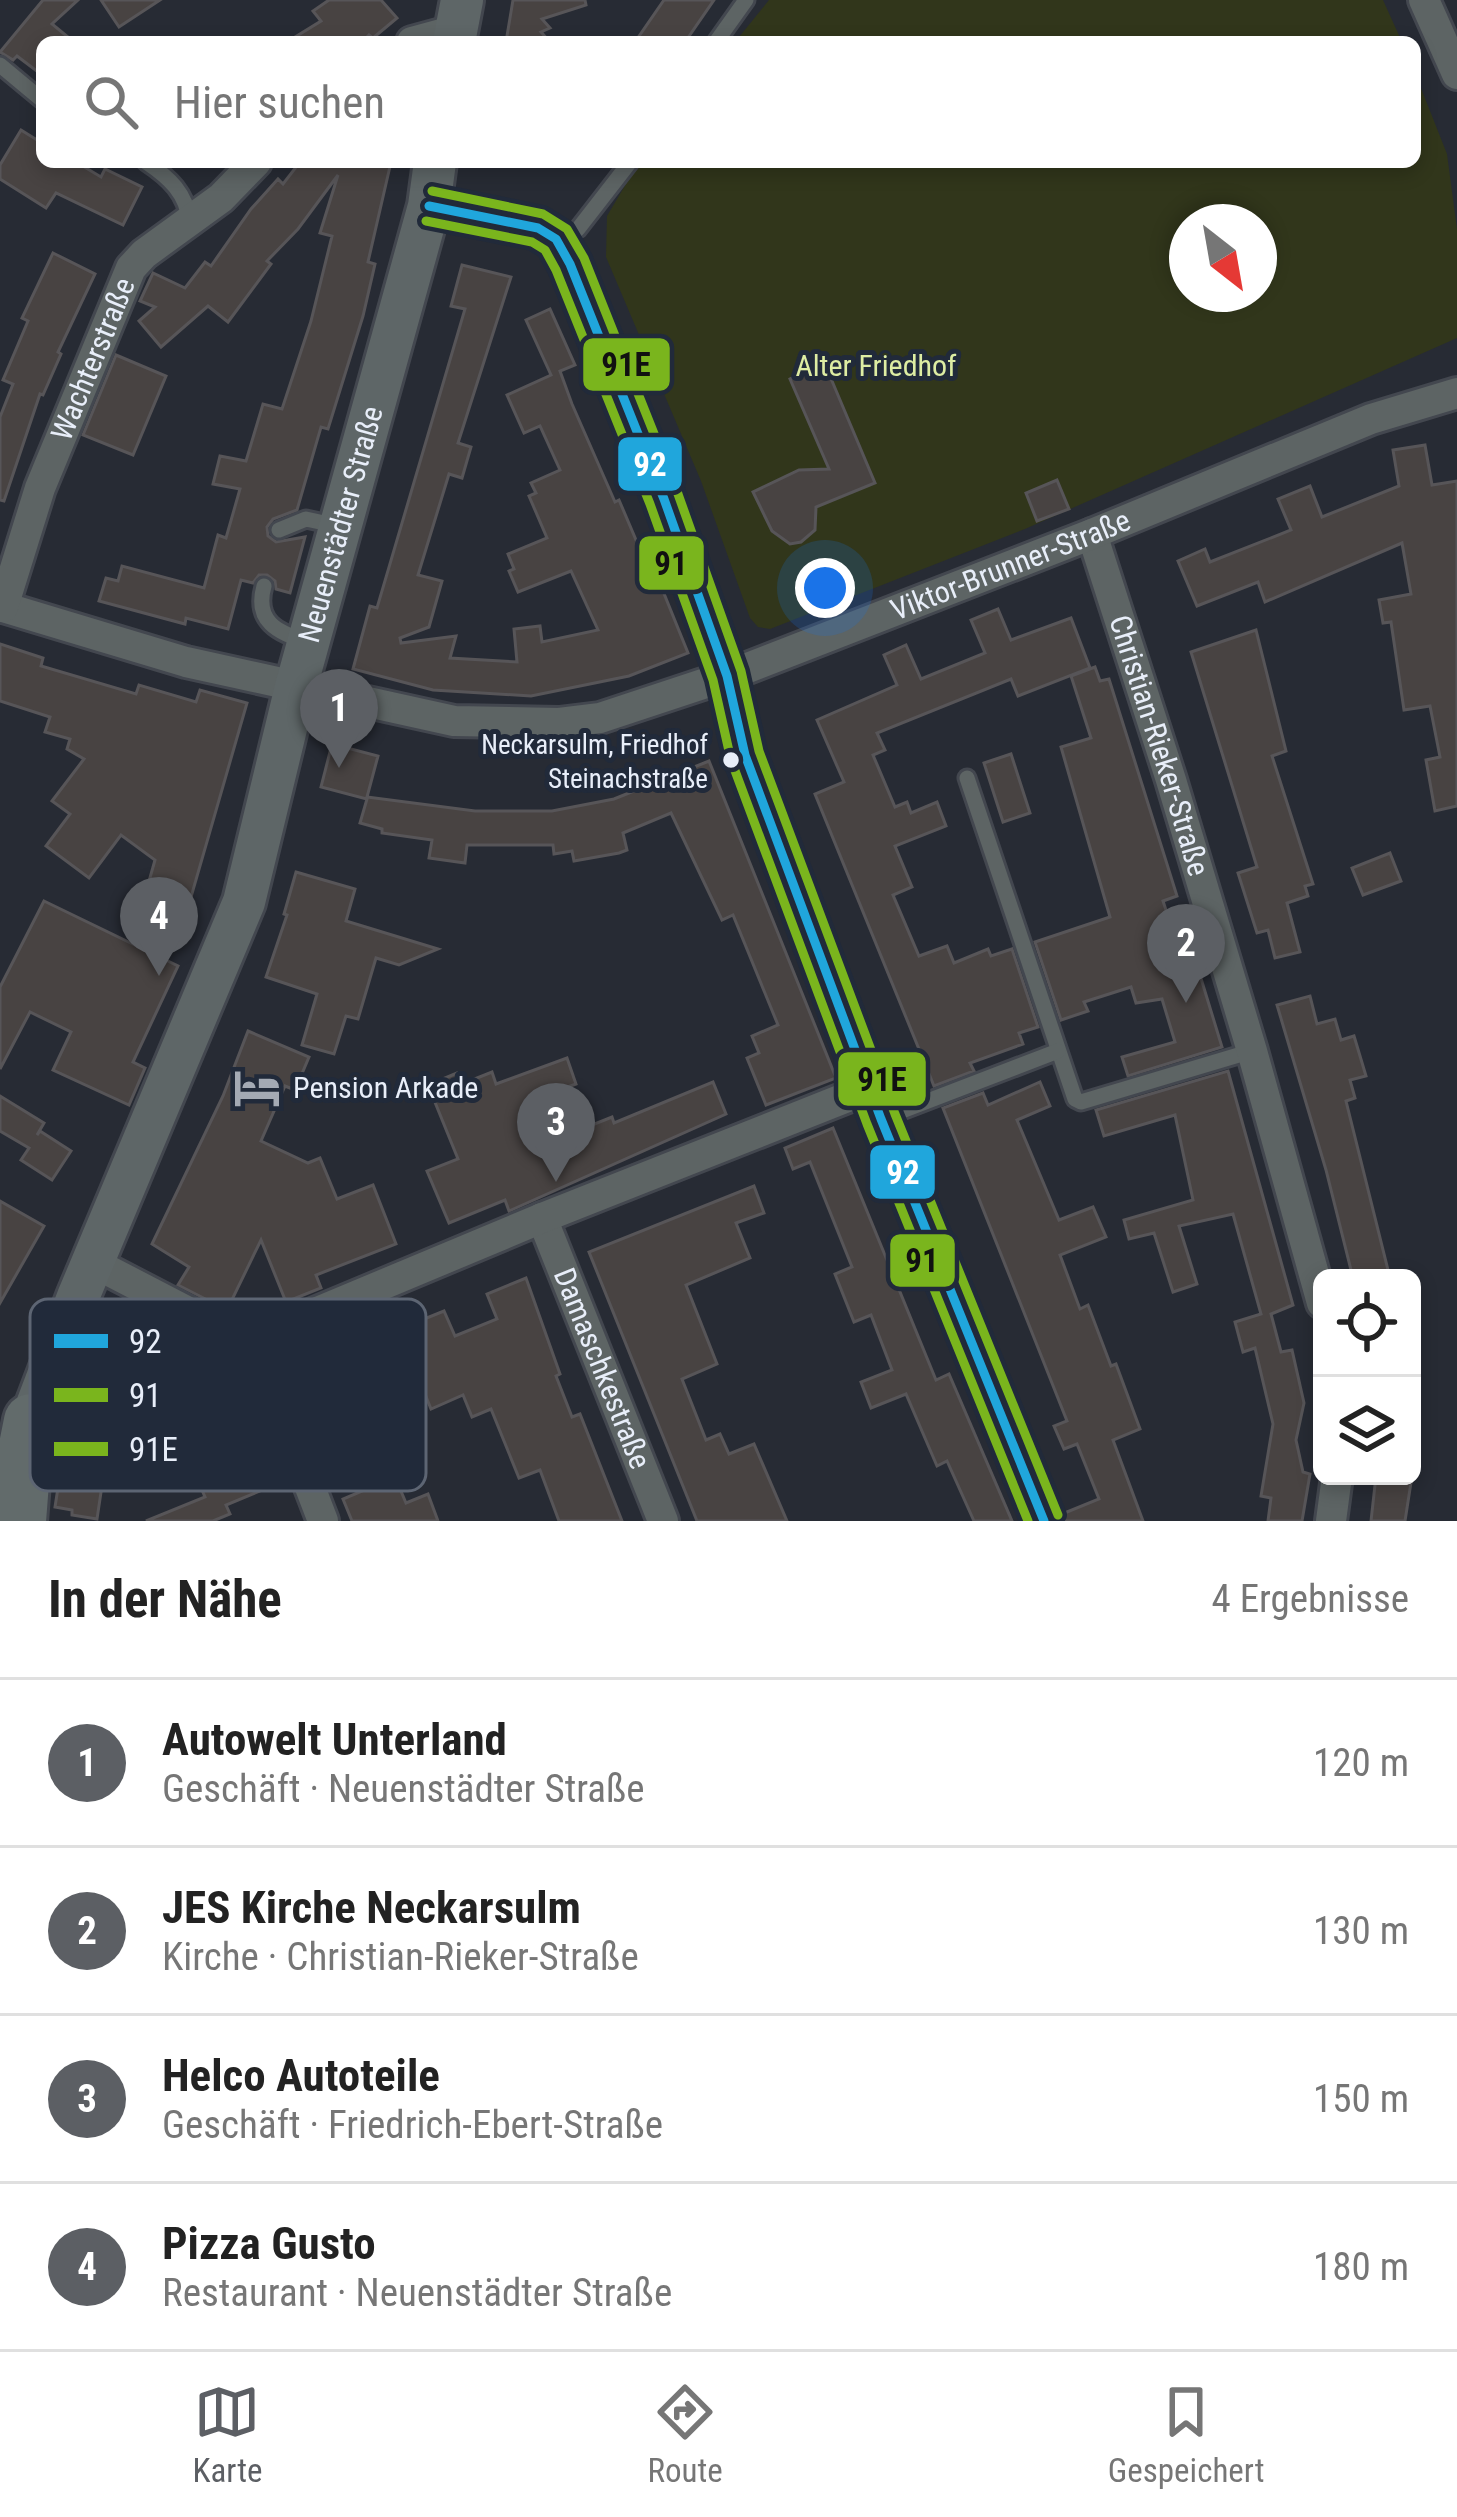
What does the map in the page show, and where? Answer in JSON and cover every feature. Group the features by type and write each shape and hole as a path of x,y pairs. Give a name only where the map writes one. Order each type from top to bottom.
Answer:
{"highway":[{"path":"19,1521 30,1431"}],"main road":[{"name":"Neuenstädter Straße","path":"80,1299 244,902 296,687 429,206 434,168"}],"street":[{"path":"1424,0 1457,74"},
{"path":"428,36 457,24"},
{"name":"Wachterstraße","path":"1,606 40,488 131,268 221,198 250,168"},
{"path":"429,206 538,228 558,243 664,499 727,676 746,755 869,1088 1044,1521"},
{"name":"Viktor-Brunner-Straße","path":"1,606 186,662 454,721 559,723 600,718 727,676 1092,534 1371,418 1457,394"},
{"name":"Christian-Rieker-Straße","path":"1092,534 1172,780 1313,1271"},
{"path":"349,1299 869,1088"},
{"name":"Damaschkestraße","path":"542,1218 663,1521"},
{"path":"94,1262 164,1299"},
{"path":"1331,1521 1335,1485"},
{"path":"311,1491 323,1521"}],"lane":[{"path":"720,36 746,0"},
{"path":"0,65 36,95"},
{"path":"154,168 176,184 190,222"},
{"path":"558,243 578,229 625,168"},
{"path":"279,530 306,519 341,526"},
{"path":"264,586 266,616 277,632 309,643"},
{"path":"967,778 1075,1099 1081,1102 1252,1051"},
{"path":"881,1119 1058,1051"}],"green space":[{"path":"769,0 1383,0 1399,36 740,36"},
{"name":"Alter Friedhof","path":"1421,88 1447,154 1457,229 1457,338 1025,529 770,629 758,627 750,618 701,481 606,257 607,216 635,168 1421,168"}],"building":[{"path":"43,0 78,0 52,24 67,36 36,36 36,70 17,56 13,60 0,52"},
{"path":"101,0 160,0 119,27"},
{"path":"329,0 381,0 397,18 375,36 297,36 321,21 313,11"},
{"path":"513,0 585,0 586,5 542,19 550,28 541,32 545,36 507,36"},
{"path":"664,0 714,0 689,36 639,36"},
{"path":"21,130 36,139 36,168 86,168 101,177 105,169 142,187 123,225 56,193 46,208 0,179 0,165"},
{"path":"295,168 390,168 368,262 375,264 363,316 328,429 321,427 297,510 273,519 267,527 268,536 276,542 305,537 290,593 276,589 267,575 259,575 253,583 241,580 228,629 186,618 185,624 99,601 106,578 118,581 122,566 204,588 218,535 226,538 240,489 213,484 220,456 246,461 263,404 282,409 332,236 320,233 338,175 267,261 271,264 228,322 208,306 161,347 139,321 155,307 140,301 153,273 185,288 205,262 211,266 278,179 283,184"},
{"path":"53,253 95,274 40,394 4,501 0,500 0,417 13,384 3,380 28,321 22,318"},
{"path":"462,265 511,277 458,443 471,447 462,478 449,474 418,575 442,581 429,627 400,638 401,643 456,636 450,658 517,662 514,629 540,626 542,642 598,630 571,571 518,592 509,571 514,569 508,554 547,538 529,496 536,493 531,483 560,470 540,426 524,433 507,395 551,375 526,320 550,309 575,365 560,371 572,404 615,502 619,500 645,561 650,559 688,653 629,676 531,696 433,690 353,669 370,606 377,608 465,309 451,306"},
{"path":"116,355 166,376 133,455 83,435"},
{"path":"824,362 875,483 816,507 815,530 801,542 790,544 772,531 753,492 799,470 829,469 790,379"},
{"path":"1425,445 1432,485 1457,481 1457,806 1435,811 1426,760 1440,757 1430,706 1404,710 1391,622 1383,623 1379,600 1411,594 1402,543 1265,602 1258,582 1197,606 1178,561 1205,549 1210,562 1291,530 1278,499 1310,486 1322,517 1399,486 1393,450"},
{"path":"1057,480 1069,509 1037,521 1026,493"},
{"path":"998,609 1011,640 1071,618 1090,668 1018,696 1011,679 877,733 885,750 873,755 895,807 907,802 911,813 937,802 946,826 895,846 912,887 893,895 919,956 947,946 954,963 988,949 991,956 1012,949 1038,1027 1019,1033 1023,1044 970,1063 974,1071 934,1086 815,794 844,782 817,720 897,685 884,655 906,645 921,679 985,653 971,620"},
{"path":"1256,630 1286,751 1272,756 1313,884 1305,886 1308,896 1287,903 1300,952 1275,958 1268,930 1257,933 1238,873 1257,867 1191,652"},
{"path":"0,644 43,658 41,666 136,694 139,685 196,702 200,690 247,703 187,911 144,899 155,860 121,835 89,878 46,846 70,814 52,801 84,759 67,749 70,739 45,732 50,717 0,701"},
{"path":"1095,667 1100,681 1109,679 1177,896 1163,901 1180,953 1192,949 1222,1047 1128,1076 1122,1057 1175,1042 1162,999 1136,1003 1131,987 1084,1002 1088,1011 1061,1020 1035,942 1110,917 1061,747 1091,738 1071,676"},
{"path":"332,744 378,756 367,797 475,811 552,811 614,799 709,761 836,1078 766,1105 747,1058 759,1053 752,1036 778,1025 733,915 722,920 671,813 623,833 627,850 619,853 574,861 572,851 554,854 553,845 467,845 465,863 429,858 432,840 382,833 382,829 360,823 367,799 321,787"},
{"path":"1011,754 1030,813 1003,822 984,763"},
{"path":"1390,853 1401,881 1363,895 1352,868"},
{"path":"296,872 355,889 346,921 438,949 399,965 376,958 358,1019 346,1016 334,1054 302,1045 317,994 266,977"},
{"path":"44,901 178,966 133,1062 145,1068 129,1105 53,1070 71,1032 30,1012 0,1069 0,987"},
{"path":"1310,996 1317,1024 1335,1019 1341,1040 1354,1036 1366,1076 1350,1080 1355,1098 1346,1101 1388,1269 1351,1269 1277,1005"},
{"path":"248,1031 309,1057 295,1090 285,1086 261,1141 308,1163 320,1158 337,1199 373,1185 396,1244 316,1275 321,1288 294,1299 285,1299 261,1240 232,1299 205,1299 178,1285 189,1267 152,1244 223,1096"},
{"path":"567,1058 576,1084 540,1097 557,1139 612,1117 614,1123 713,1082 726,1114 509,1211 505,1200 449,1223 427,1171 458,1159 428,1085 457,1073 462,1084 492,1072 496,1084"},
{"path":"1228,1071 1293,1305 1271,1314 1281,1352 1292,1350 1304,1403 1296,1440 1303,1472 1310,1474 1302,1521 1268,1521 1271,1498 1261,1496 1273,1424 1255,1348 1243,1352 1235,1322 1261,1314 1233,1214 1179,1226 1197,1284 1173,1292 1154,1233 1129,1239 1124,1220 1193,1200 1175,1115 1104,1136 1096,1110"},
{"path":"1040,1082 1050,1106 1017,1120 1059,1220 1093,1207 1106,1237 1060,1255 1080,1309 1088,1305 1111,1366 1116,1364 1140,1429 1113,1440 1143,1521 1063,1521 1062,1514 1099,1499 1077,1444 1064,1449 1054,1426 1067,1421 943,1108 983,1093 988,1105"},
{"path":"0,1096 44,1123 37,1135 40,1131 71,1151 52,1180 21,1160 29,1148 0,1131"},
{"path":"833,1128 936,1380 949,1374 1012,1521 974,1521 947,1461 937,1466 906,1394 871,1408 861,1382 892,1370 871,1315 854,1322 835,1274 852,1267 810,1162 793,1169 785,1148"},
{"path":"754,1186 764,1213 736,1223 750,1258 686,1285 717,1364 682,1379 706,1440 720,1434 729,1454 754,1444 787,1521 697,1521 589,1252"},
{"path":"0,1201 44,1226 0,1303"},
{"path":"526,1278 572,1417 580,1414 622,1521 559,1521 540,1470 519,1478 491,1409 472,1417 463,1395 431,1409 426,1396 426,1318 444,1311 455,1336 497,1319 487,1294"},
{"path":"1375,1485 1411,1485 1405,1521 1371,1521"},
{"path":"58,1491 101,1491 97,1519 55,1507"},
{"path":"202,1491 260,1491 226,1505 230,1514 213,1521 146,1521 205,1497"},
{"path":"362,1491 401,1491 406,1503 428,1494 438,1521 352,1521 343,1499"}],"transit line":[{"name":"91E","path":"432,191 543,214 567,229 584,258 678,494 741,671 759,751 895,1114 1058,1515"},
{"name":"92","path":"429,206 538,228 556,239 570,264 664,499 727,676 745,755 881,1119 1044,1521"},
{"name":"91","path":"426,221 532,242 545,250 556,270 650,504 713,680 731,760 867,1124 1028,1521"}],"place":[{"name":"Neckarsulm, Friedhof Steinachstraße","path":"731,760"},
{"name":"Autowelt Unterland","path":"339,768"},
{"name":"Pizza Gusto","path":"159,976"},
{"name":"JES Kirche Neckarsulm","path":"1186,1003"},
{"name":"Pension Arkade","path":"257,1088"},
{"name":"Helco Autoteile","path":"556,1182"}]}
